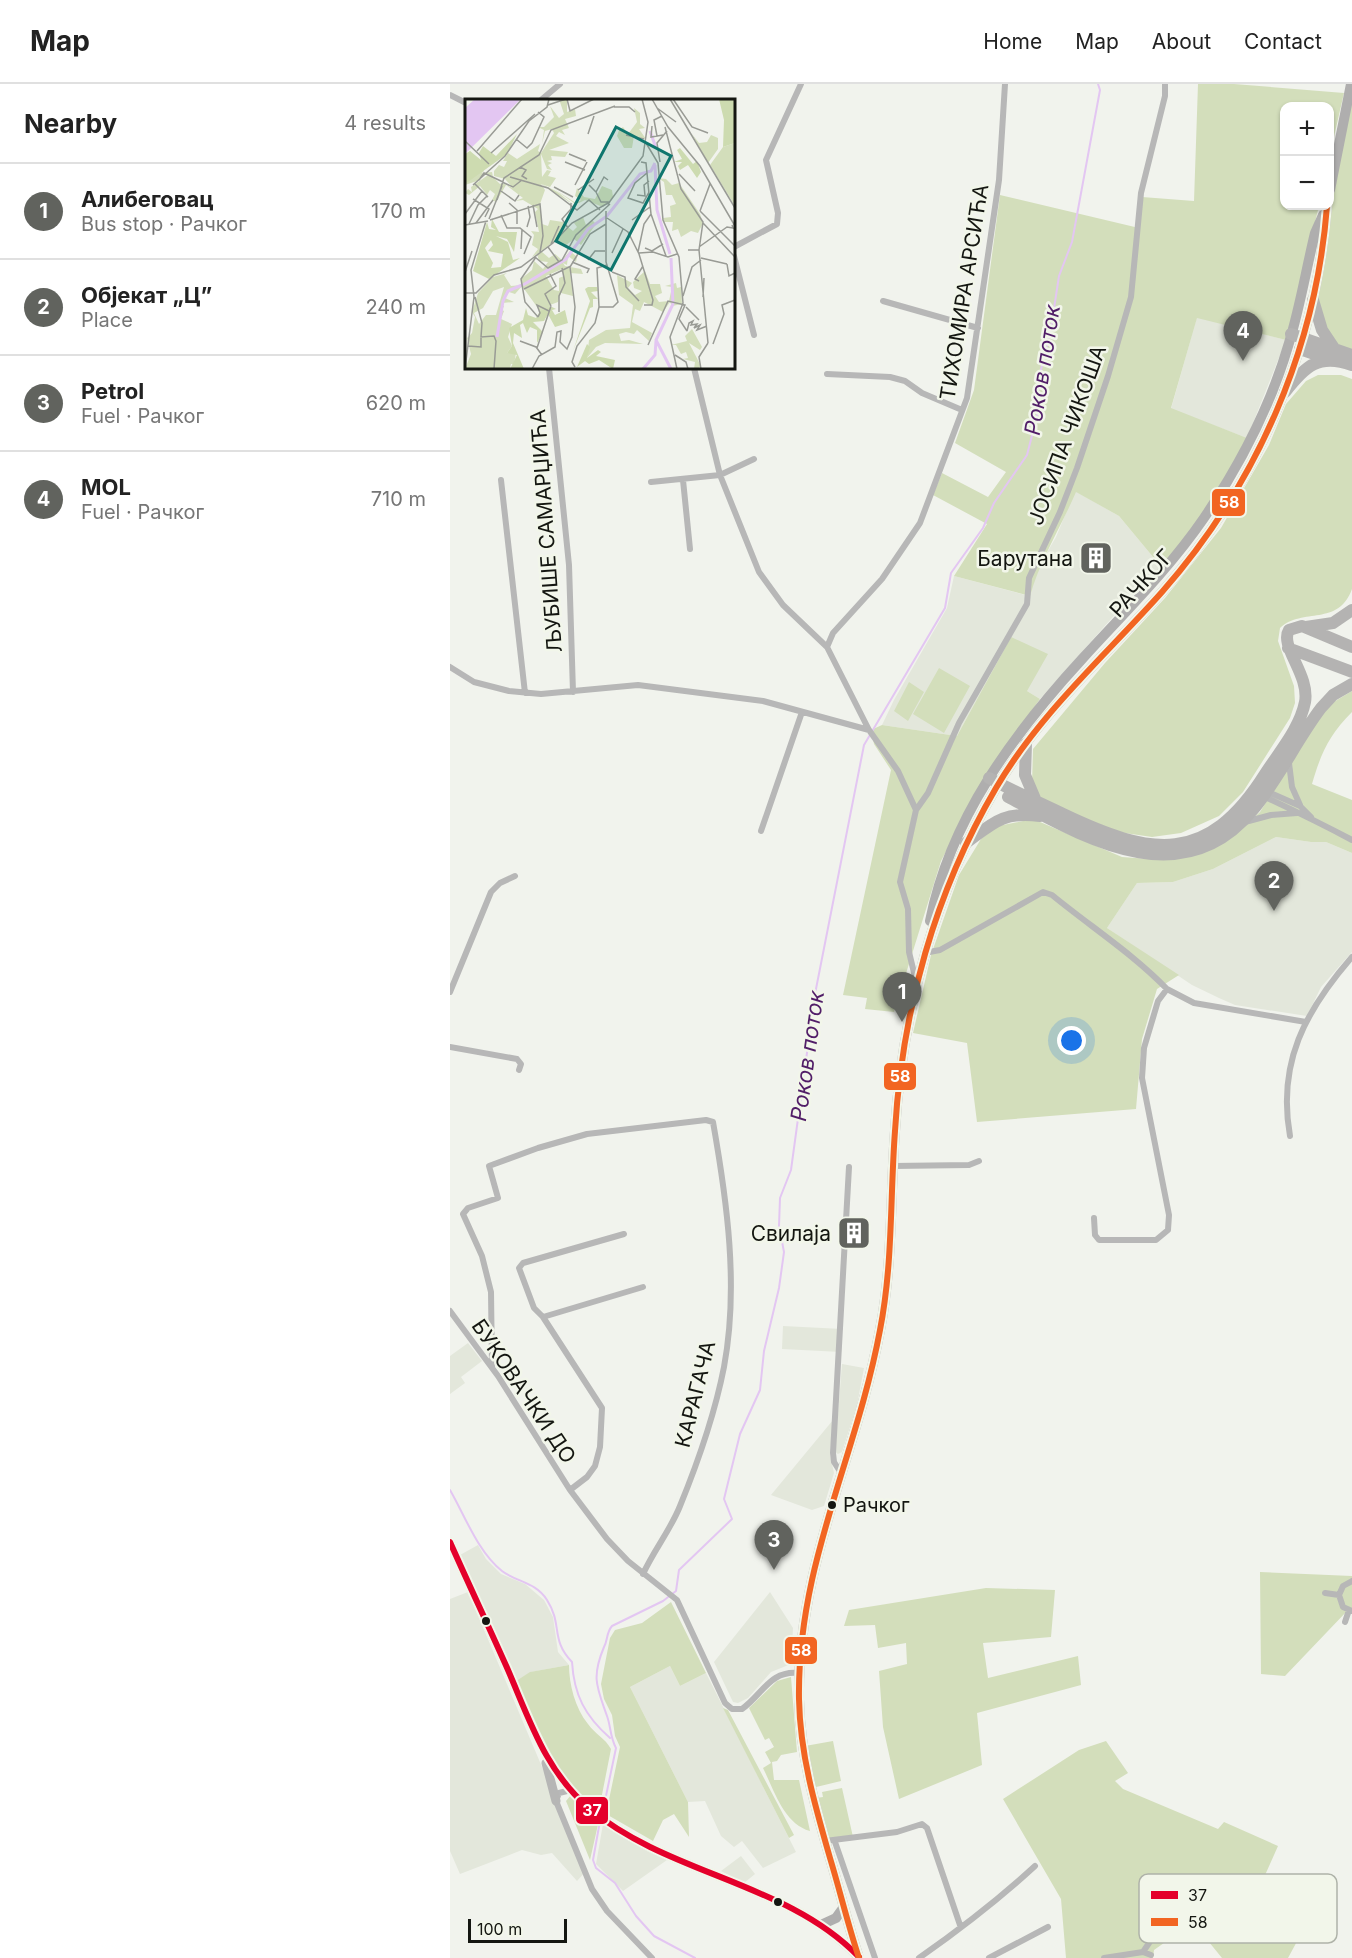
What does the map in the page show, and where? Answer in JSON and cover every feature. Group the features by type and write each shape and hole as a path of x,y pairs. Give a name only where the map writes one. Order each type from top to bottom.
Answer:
{"highway":[{"path":"1313,300 1332,353"},
{"path":"1298,340 1332,353 1352,365"},
{"path":"1285,392 1300,373 1332,353 1352,355"},
{"path":"992,784 1046,817 1108,846 1150,855 1178,853 1203,847 1241,823 1260,792 1303,708 1304,681 1288,648 1287,633 1295,627 1333,623 1352,610"},
{"path":"1305,627 1352,647"},
{"path":"1288,648 1352,672"},
{"path":"992,784 1036,801 1108,835 1136,843 1159,845 1181,843 1208,832 1231,817 1260,792 1288,757 1326,701 1352,684"},
{"path":"1026,744 1025,775 1036,801"},
{"path":"966,843 1002,818 1024,814 1046,817"}],"main road":[{"path":"1334,166 1351,84"},
{"name":"РАЧКОГ","path":"924,953 966,843 992,784 1070,689 1159,596 1202,541 1250,466 1285,392 1298,340 1315,233 1325,210"},
{"name":"РАЧКОГ","path":"859,1958 802,1742 799,1673 802,1624 820,1539 861,1409 886,1303 893,1166 903,1043 944,865 1032,718 1080,661 1150,586 1203,520 1251,438 1298,340 1313,300 1326,230 1326,210"},
{"path":"823,1924 836,1918 844,1907"}],"street":[{"path":"542,99 560,84"},
{"path":"735,246 777,225 778,213 766,160 801,84"},
{"name":"ТИХОМИРА АРСИЋА","path":"827,647 833,633 882,579 920,523 962,410 974,361 999,180 1005,84"},
{"name":"ЈОСИПА ЧИКОША","path":"916,981 909,952 908,909 900,882 916,810 928,793 959,723 1027,604 1029,578 1060,512 1077,468 1108,376 1131,297 1142,193 1165,96 1165,84"},
{"path":"450,95 465,102"},
{"path":"735,260 754,335"},
{"path":"883,301 978,328"},
{"name":"ЉУБИШЕ САМАРЏИЋА","path":"549,369 569,565 573,692"},
{"path":"694,369 720,475 759,572 783,605 827,647 869,730 898,771 916,810"},
{"path":"827,374 897,379 962,410"},
{"path":"651,482 720,475 754,459"},
{"path":"501,480 525,693"},
{"path":"683,480 690,549"},
{"path":"450,667 482,685 525,693 573,692 638,685 763,701 869,730"},
{"path":"761,831 802,712"},
{"path":"1288,757 1291,782 1300,806 1311,817"},
{"path":"1260,792 1300,806"},
{"path":"1260,792 1352,840"},
{"path":"1241,823 1272,815 1297,813"},
{"path":"450,992 491,892 500,883 515,876"},
{"path":"924,953 940,950 1043,892 1052,895 1097,932 1140,961 1167,989 1194,1003 1306,1022"},
{"path":"1290,1136 1285,1101 1288,1070 1295,1044 1334,977 1352,957"},
{"path":"1094,1218 1095,1235 1099,1240 1156,1240 1168,1230 1169,1215 1142,1078 1144,1048 1158,1001 1167,989"},
{"path":"450,1047 517,1059 521,1064 519,1070"},
{"name":"КАРАГАЧА","path":"492,1367 494,1328 491,1292 482,1256 463,1214 468,1208 498,1198 489,1166 538,1148 587,1134 706,1120 713,1122 730,1260 724,1367 712,1414 681,1505 655,1547 644,1574"},
{"path":"893,1166 969,1165 979,1161"},
{"path":"841,1473 834,1462 833,1453 849,1167"},
{"name":"БУКОВАЧКИ ДО","path":"570,1490 587,1477 595,1466 600,1447 602,1408 543,1317 534,1308 519,1272 520,1265 624,1233"},
{"path":"543,1317 643,1287"},
{"name":"БУКОВАЧКИ ДО","path":"450,1311 492,1367 570,1490 615,1547 677,1600 725,1703 732,1709 746,1706 778,1675 785,1672 799,1673"},
{"path":"450,1542 543,1752 556,1801 592,1889 613,1918 652,1958"},
{"path":"1345,1622 1351,1611 1340,1604 1339,1595 1343,1586 1352,1581"},
{"path":"1325,1593 1339,1595"},
{"path":"543,1752 571,1790 601,1817 640,1840 823,1924 859,1958"},
{"path":"556,1801 559,1793 571,1790"},
{"path":"875,1958 830,1842 897,1832 922,1824 927,1828 960,1925"},
{"path":"919,1958 960,1925 990,1907 1035,1866"},
{"path":"989,1958 1048,1927"},
{"path":"1143,1952 1149,1943"},
{"path":"1104,1958 1143,1952 1151,1955"}],"shaded area":[{"path":"1197,317 1286,340 1247,438 1171,409"},
{"path":"1075,491 1119,516 1163,569 1127,601 1040,699 1027,691 1011,638 957,736 882,725 947,608 954,576 1029,596 1038,568 1056,537"},
{"path":"1276,837 1326,842 1352,853 1352,952 1321,987 1307,1016 1235,1005 1219,998 1192,985 1107,928 1137,883 1173,882 1213,869"},
{"path":"783,1326 842,1329 841,1352 782,1349"},
{"path":"468,1343 482,1361 461,1377 465,1383 450,1394 450,1356"},
{"path":"842,1364 864,1368 857,1405 842,1452 838,1454 835,1452"},
{"path":"833,1420 830,1455 834,1473 824,1506 812,1510 771,1495"},
{"path":"478,1545 486,1559 501,1574 525,1584 544,1600 553,1617 558,1652 569,1665 531,1672 516,1681 460,1555"},
{"path":"468,1592 586,1871 577,1881 552,1853 541,1855 522,1850 460,1874 450,1851 450,1599"},
{"path":"770,1592 793,1628 791,1664 771,1672 748,1698 738,1703 733,1702 714,1662"},
{"path":"670,1666 680,1686 706,1673 796,1852 763,1868 742,1841 734,1847 721,1836 705,1801 688,1802 630,1687"},
{"path":"603,1824 667,1860 623,1891 596,1864"},
{"path":"741,1856 755,1874 744,1883 721,1871"}],"green space":[{"path":"1198,84 1234,84 1344,93 1334,137 1334,102 1280,102 1280,210 1318,210 1286,340 1197,318 1171,408 1247,438 1229,480 1163,569 1119,516 1076,492 1045,557 1030,596 954,576 987,524 933,495 942,473 988,497 1006,472 955,443 974,390 1000,195 1139,228 1142,197 1194,201"},
{"path":"1352,95 1352,352 1337,344 1325,330 1318,299 1332,210 1334,210 1337,174"},
{"path":"1318,375 1341,375 1352,379 1352,589 1346,601 1329,613 1299,618 1280,628 1278,641 1294,686 1295,703 1290,718 1243,792 1219,816 1181,833 1152,837 1111,831 1041,799 1032,784 1033,749 1105,663 1165,598 1221,528 1269,445 1286,404 1306,381"},
{"path":"1011,637 1048,654 1027,691 1040,699 984,778 941,861 894,1012 865,1009 867,998 843,995 891,770 874,744 871,730 882,725 957,736"},
{"path":"939,668 970,686 944,733 913,714"},
{"path":"909,682 924,692 908,721 894,711"},
{"path":"1352,691 1352,712 1327,745 1312,784 1352,800 1352,853 1326,842 1276,837 1213,869 1173,882 1137,883 1107,928 1179,975 1157,989 1142,1039 1136,1109 977,1122 967,1043 913,1033 931,955 959,875 981,839 998,826 1033,819 1122,857 1162,860 1235,835 1260,812 1316,722 1332,703"},
{"path":"1260,1572 1352,1576 1352,1610 1348,1610 1285,1676 1261,1674"},
{"path":"986,1588 1055,1590 1051,1637 983,1643 988,1678 1078,1656 1081,1685 977,1713 982,1765 899,1799 883,1727 879,1671 907,1664 906,1643 878,1648 875,1625 844,1626 849,1610"},
{"path":"671,1602 706,1673 680,1686 670,1666 630,1687 688,1802 689,1837 674,1814 663,1820 653,1841 606,1814 620,1747 601,1684 610,1638 615,1630 642,1623"},
{"path":"569,1665 572,1688 583,1718 611,1749 599,1810 583,1799 558,1769 539,1735 516,1681 530,1672"},
{"path":"791,1677 797,1752 781,1755 777,1761 772,1762 774,1780 799,1780 810,1831 793,1821 776,1796 763,1768 771,1763 765,1752 774,1747 769,1738 765,1740 749,1708 777,1681"},
{"path":"723,1708 728,1710 794,1835 789,1838"},
{"path":"833,1741 841,1781 812,1788 805,1746"},
{"path":"1106,1741 1128,1773 1115,1781 1123,1789 1218,1829 1224,1822 1278,1846 1266,1874 1139,1874 1139,1943 1164,1943 1154,1950 1153,1958 1066,1958 1061,1899 1003,1799 1079,1750"},
{"path":"842,1788 853,1837 833,1840 824,1837 816,1798 823,1797 822,1792"},
{"path":"571,1795 599,1820 590,1860 566,1801"},
{"path":"1210,1943 1296,1943 1288,1958 1222,1958"}],"waterway":[{"name":"Роков поток","path":"602,1815 616,1748 597,1682 600,1658 612,1626 663,1601 676,1591 679,1570 732,1519 724,1499 740,1434 760,1390 764,1351 779,1288 784,1252 779,1226 780,1198 791,1170 815,994 864,745 945,608 951,573 983,528 994,503 1027,455 1039,408 1038,382 1051,328 1059,276 1072,242 1100,90 1098,84"},
{"path":"450,1490 479,1544 493,1563 508,1575 537,1589 547,1600 555,1617 561,1646 572,1662 575,1685 582,1704 601,1730 610,1738"},
{"name":"Роков поток","path":"600,1821 593,1860 596,1868 615,1883 636,1916 654,1936 695,1958"}],"transit line":[{"name":"58","path":"859,1958 819,1819 805,1760 799,1699 801,1650 807,1603 817,1557 870,1377 880,1330 889,1255 893,1156 899,1086 905,1041 925,953 955,868 974,828 1013,761 1053,710 1162,592 1196,550 1226,506 1253,460 1276,412 1295,362 1310,311 1321,259 1327,210"},
{"name":"37","path":"450,1542 532,1727 551,1762 575,1794 590,1809 621,1831 655,1849 798,1912 830,1932 859,1957"}],"place":[{"name":"MOL","path":"1243,361"},
{"name":"Барутана","path":"1096,558"},
{"name":"Објекат „Ц”","path":"1274,911"},
{"name":"Алибеговац","path":"902,1022"},
{"name":"Свилаја","path":"854,1233"},
{"name":"Рачког","path":"832,1505"},
{"name":"Petrol","path":"774,1570"}]}
